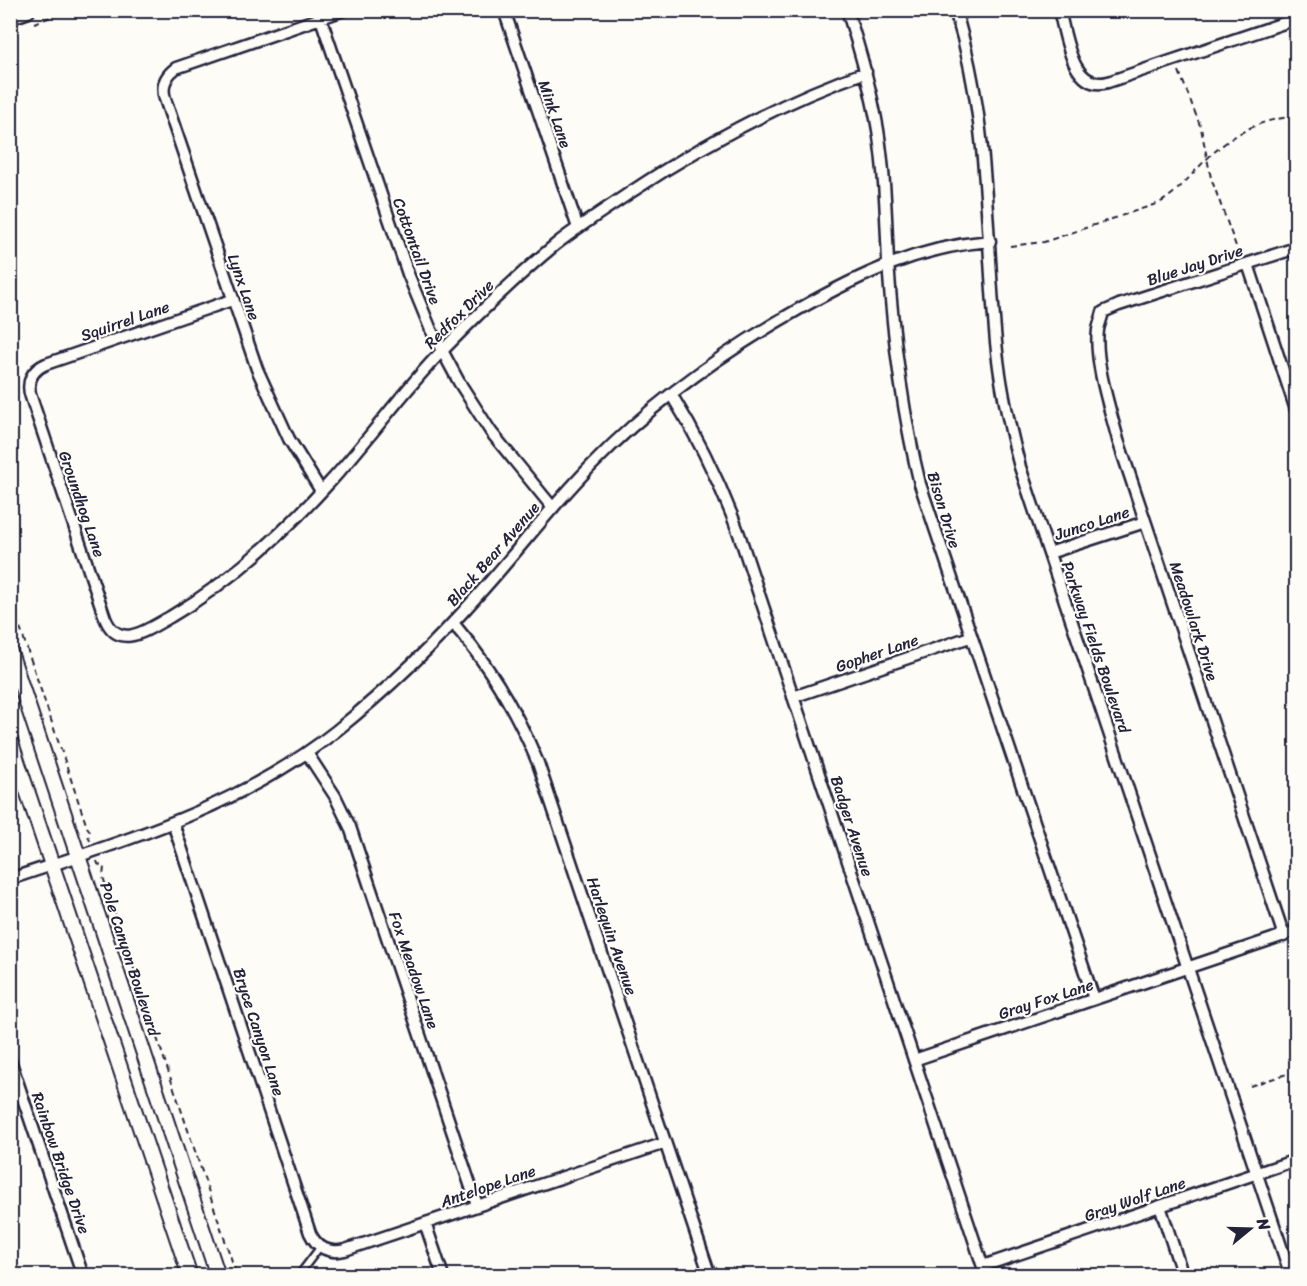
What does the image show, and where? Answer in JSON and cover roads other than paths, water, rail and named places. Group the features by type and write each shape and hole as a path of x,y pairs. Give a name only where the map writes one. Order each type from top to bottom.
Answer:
{"main road":[{"path":"10,16 29,17"}],"street":[{"path":"319,14 344,10"},
{"name":"Mink Lane","path":"504,10 578,228"},
{"name":"Bison Drive","path":"847,10 866,72 882,157 888,264 901,393 912,451 929,517 1094,999"},
{"name":"Parkway Fields Boulevard","path":"955,10 979,111 985,165 996,342 1005,406 1020,468 1292,1275"},
{"path":"1059,10 1078,73 1087,81 1098,84 1296,19"},
{"name":"Lynx Lane","path":"319,14 176,68 165,81 165,99 246,340 269,397 297,453 321,491"},
{"name":"Cottontail Drive","path":"319,14 408,274 442,351 491,432 553,508"},
{"name":"Redfox Drive","path":"121,635 139,634 182,610 251,558 321,491 442,351 516,279 578,228 647,181 721,138 792,102 866,72"},
{"name":"Black Bear Avenue","path":"10,879 174,823 245,790 307,753 370,701 453,622 596,460 671,394 734,348 775,322 846,284 888,264 939,248 990,241"},
{"name":"Blue Jay Drive","path":"1103,312 1296,248"},
{"path":"1248,264 1296,410"},
{"name":"Squirrel Lane","path":"32,376 40,366 232,300"},
{"name":"Meadowlark Drive","path":"1103,312 1098,330 1099,352 1106,393 1118,440 1284,936"},
{"name":"Groundhog Lane","path":"32,376 29,386 31,397 105,618 111,628 121,635"},
{"name":"Badger Avenue","path":"671,394 699,440 739,534 985,1271"},
{"name":"Junco Lane","path":"1049,554 1145,522"},
{"name":"Harlequin Avenue","path":"453,622 483,661 509,701 538,763 710,1275"},
{"name":"Gopher Lane","path":"793,698 970,637"},
{"name":"Pole Canyon Boulevard","path":"10,652 218,1275"},
{"path":"10,740 190,1275"},
{"name":"Fox Meadow Lane","path":"307,753 335,796 350,827 477,1205"},
{"name":"Bryce Canyon Lane","path":"174,823 310,1233 320,1247"},
{"name":"Gray Fox Lane","path":"914,1060 1296,932"},
{"name":"Rainbow Bridge Drive","path":"10,1060 82,1275"},
{"name":"Antelope Lane","path":"320,1247 329,1251 340,1251 665,1143"},
{"name":"Gray Wolf Lane","path":"985,1271 1160,1206 1296,1160"},
{"path":"1160,1206 1183,1275"},
{"path":"425,1223 442,1275"}],"lane":[{"path":"298,1275 320,1247"}]}
